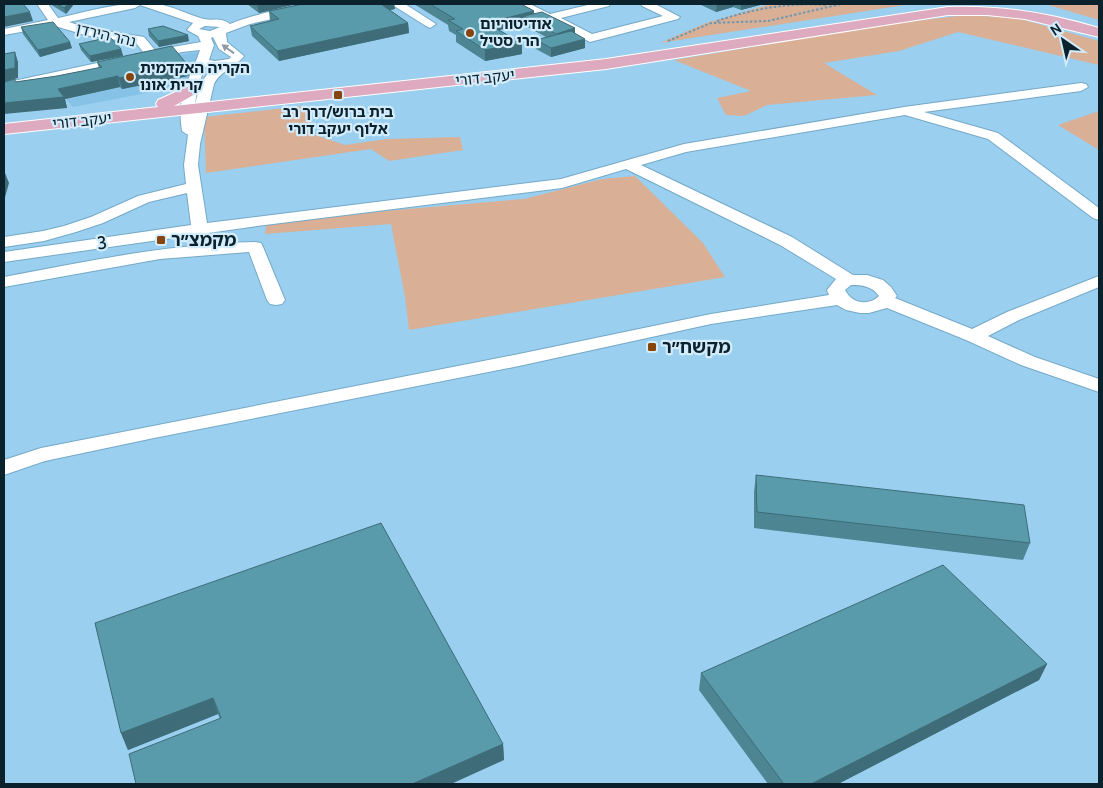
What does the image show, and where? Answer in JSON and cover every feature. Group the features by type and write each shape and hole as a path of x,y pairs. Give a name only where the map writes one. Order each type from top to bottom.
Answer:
{"main road":[{"path":"988,4 1054,14 1099,28"},
{"path":"958,5 1004,6"},
{"path":"958,5 1029,14 1099,34"},
{"name":"יעקב דורי","path":"231,101 599,58 924,6 958,5"},
{"name":"יעקב דורי","path":"231,101 606,64 921,14 958,5"},
{"path":"196,105 231,101"},
{"path":"196,105 231,101"},
{"name":"יעקב דורי","path":"4,129 196,105"},
{"name":"יעקב דורי","path":"4,121 159,109"}],"street":[{"path":"42,4 55,22"},
{"path":"137,4 175,17 202,32 326,4"},
{"path":"5,32 137,4 159,8 202,32"},
{"path":"159,8 172,4"},
{"path":"196,105 213,73 238,57 220,42 218,38 222,28 238,20 315,4"},
{"path":"397,4 430,24"},
{"path":"522,4 590,38 674,17 646,4"},
{"path":"550,18 605,4"},
{"name":"נהר הירדן","path":"55,22 85,31 140,40 154,55"},
{"path":"200,230 190,165 196,105 196,69 202,62 202,32"},
{"name":"נהר הירדן","path":"4,87 154,55 202,32"},
{"path":"202,62 210,65 226,64"},
{"name":"3","path":"4,256 553,184 684,148 904,111 1080,87"},
{"path":"904,111 993,136 1099,215"},
{"path":"627,164 786,241 850,280"},
{"path":"4,242 44,236 97,220 144,199 172,183 190,165"},
{"path":"144,199 194,187"},
{"path":"4,282 215,247 255,247 276,300"},
{"path":"850,280 867,281 882,287 888,296 886,301 877,306 862,307 846,303 840,299 836,290 843,282 850,280"},
{"path":"973,336 1013,316 1099,281"},
{"path":"4,468 41,455 154,431 519,360 711,319 840,299"},
{"path":"886,301 973,336 1028,362 1099,386"}],"path":[{"path":"668,41 711,23 748,11 813,4 833,5"},
{"path":"711,23 768,21 841,4"}],"shaded area":[{"path":"771,4 911,4 660,43 706,23"},
{"path":"1045,4 1099,4 1099,20"},
{"path":"966,15 1017,18 1099,41 1099,65 958,32 899,51 824,63 877,95 767,105 744,116 726,115 717,98 751,91 674,60 889,24"},
{"name":"הקריה האקדמית קרית אונו","path":"198,52 195,74 174,87 152,92 73,107 51,81 153,58"},
{"path":"302,106 314,126 313,134 345,145 387,139 460,137 463,150 389,161 371,149 206,173 204,117"},
{"path":"1099,111 1099,150 1058,125"},
{"path":"635,176 703,243 725,277 409,330 405,297 391,224 265,234 267,221 524,199 602,179"}],"building":[{"path":"4,4 23,4 30,12 4,17"},
{"path":"57,4 68,4 64,8"},
{"path":"303,4 381,4 408,23 277,51 250,26 279,19 269,11"},
{"path":"430,4 521,4 534,11 486,23 522,43 485,50 456,31 463,29 448,20 455,19"},
{"path":"542,12 575,28 556,34 524,16"},
{"path":"53,22 70,42 38,50 21,27"},
{"path":"163,26 188,35 158,41 148,29"},
{"path":"571,31 585,39 551,48 536,40"},
{"path":"110,37 121,49 90,56 79,44"},
{"path":"172,46 186,65 119,78 118,76 58,89 64,97 4,103 4,82 15,79 15,82 57,76 102,67 97,62"},
{"path":"15,52 15,68 4,70 4,54"},
{"path":"756,475 1024,505 1030,543 757,512"},
{"path":"381,523 503,744 412,784 136,784 129,754 221,718 213,698 121,733 95,623"},
{"path":"943,565 1047,664 811,784 784,784 701,673"}],"place":[{"name":"אודיטוריום הרי סטיל","path":"470,33"},
{"name":"הקריה האקדמית קרית אונו","path":"130,77"},
{"name":"בית ברוש/דרך רב אלוף יעקב דורי","path":"338,95"},
{"name":"מקמצ״ר","path":"161,240"},
{"name":"מקשח״ר","path":"652,347"}]}
